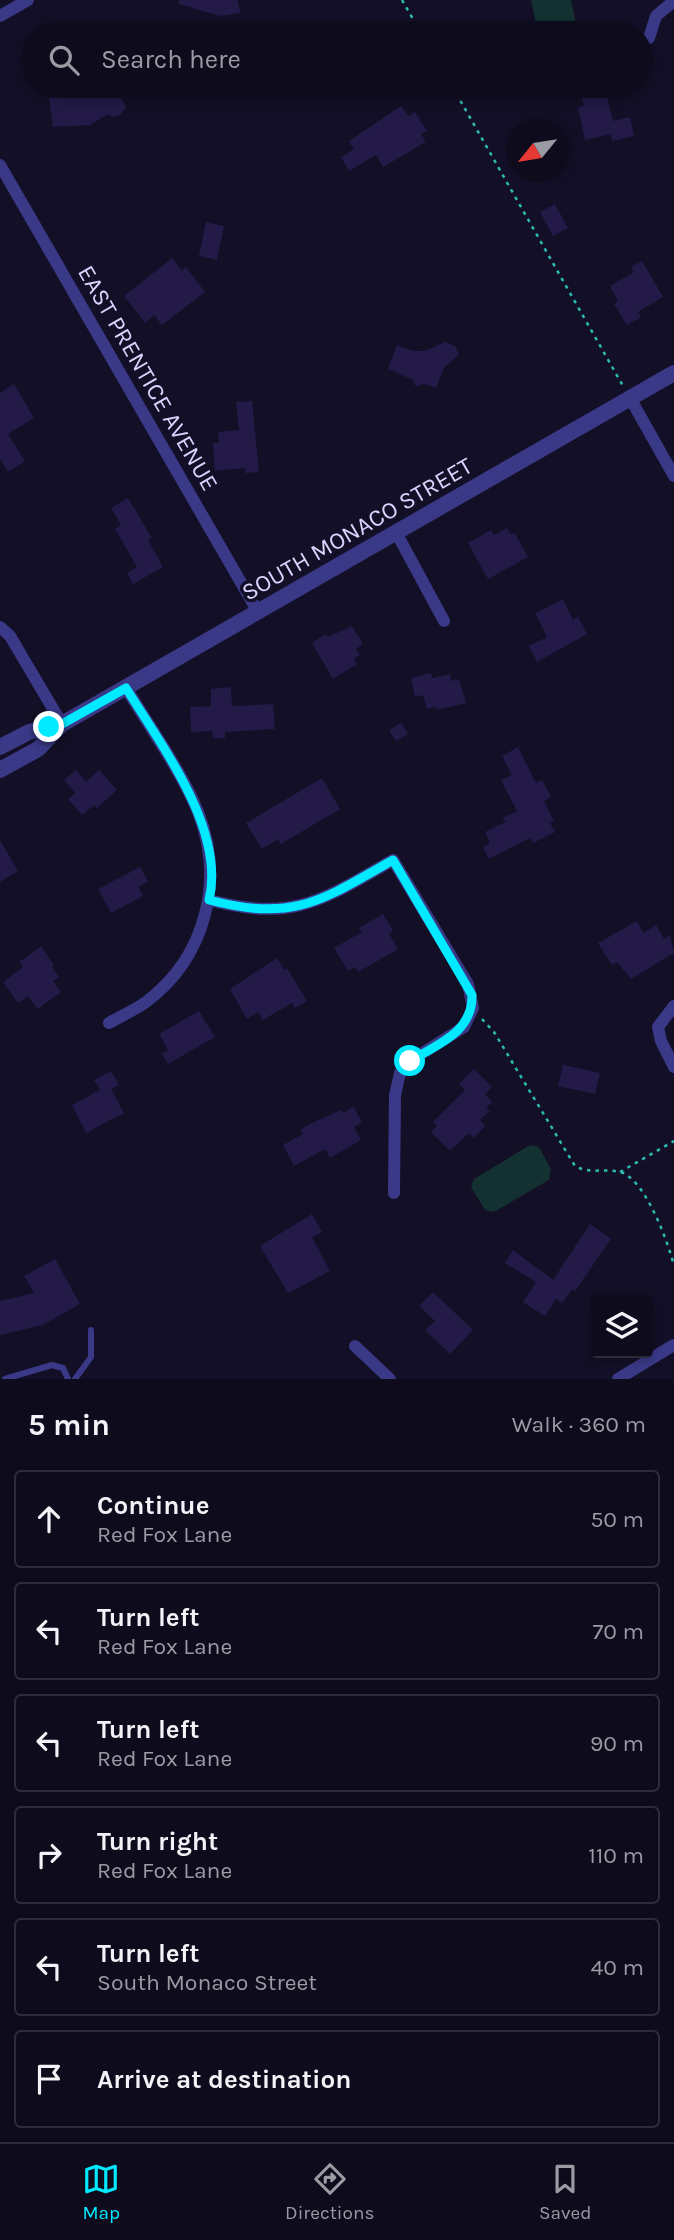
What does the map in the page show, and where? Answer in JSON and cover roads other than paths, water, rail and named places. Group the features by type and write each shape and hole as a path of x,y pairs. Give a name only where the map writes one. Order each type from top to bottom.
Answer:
{"street":[{"path":"0,16 29,0"},
{"path":"653,25 656,16 674,1"},
{"name":"EAST PRENTICE AVENUE","path":"0,165 258,612"},
{"name":"SOUTH MONACO STREET","path":"0,770 38,748 62,724 674,373"},
{"path":"630,398 674,475"},
{"path":"397,534 444,621"},
{"path":"0,627 10,636 62,724"},
{"path":"109,1023 146,1003 173,977 191,951 209,900 210,850 198,810 126,688"},
{"name":"SOUTH MONACO STREET","path":"0,747 29,732 62,724"},
{"path":"209,900 257,910 302,906 329,896 393,860 468,984 472,1008 469,1018 456,1033 410,1061 400,1073 395,1095 394,1193"},
{"path":"674,1006 657,1027 674,1067"},
{"path":"618,1379 674,1345"},
{"path":"355,1346 390,1379"}],"lane":[{"path":"75,1379 91,1357 91,1330"},
{"path":"5,1379 52,1365 63,1368 68,1379"}]}
